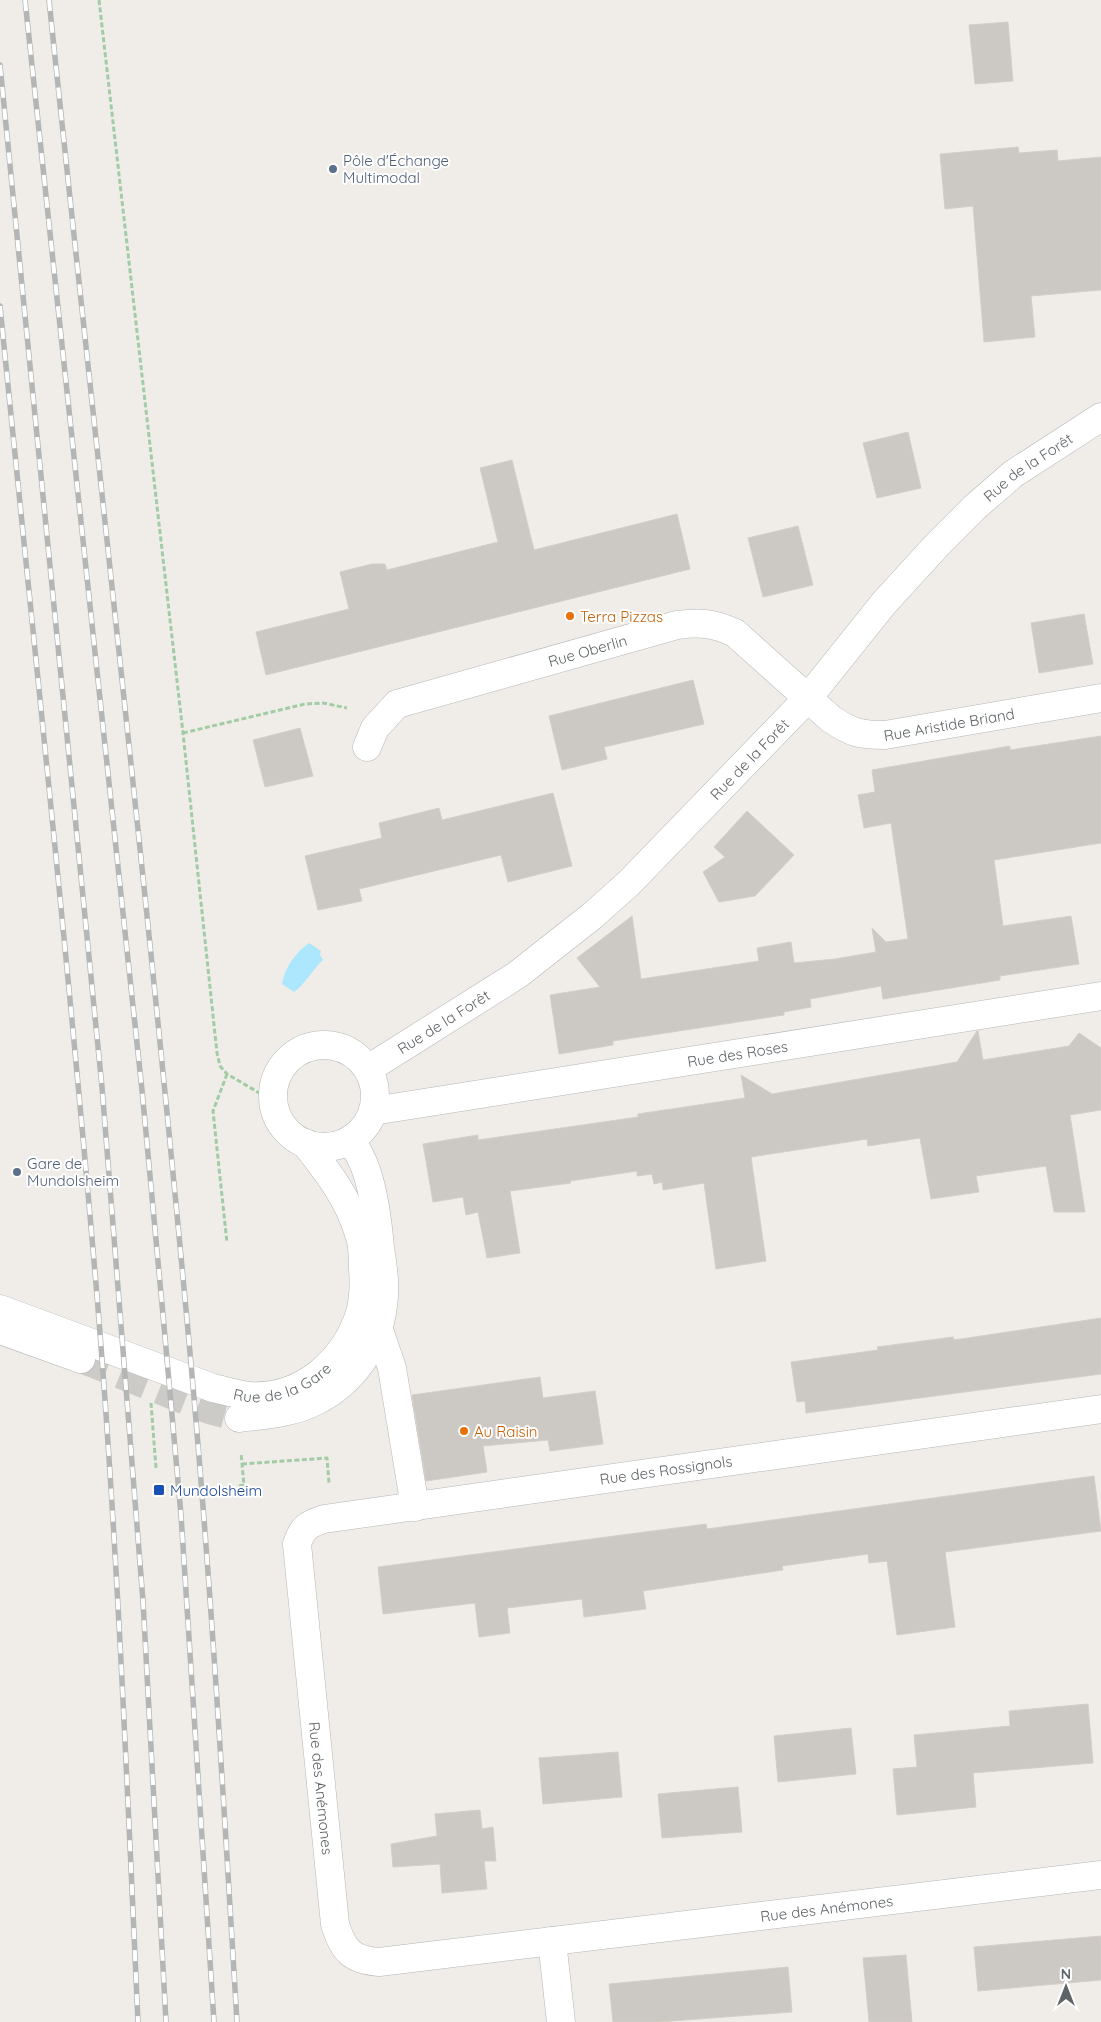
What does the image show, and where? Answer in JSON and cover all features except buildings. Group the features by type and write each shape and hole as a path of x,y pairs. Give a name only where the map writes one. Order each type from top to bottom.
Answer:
{"street":[{"name":"Rue de la Forêt","path":"368,1069 517,975 592,916 629,883 808,698 884,603 975,507 1013,474 1101,417"},
{"name":"Rue Oberlin","path":"397,704 677,625 701,622 717,625 735,633 808,698"},
{"name":"Rue Aristide Briand","path":"808,698 831,719 848,730 867,735 885,735 1101,698"},
{"path":"367,747 375,728 397,704"},
{"name":"Rue des Roses","path":"373,1111 1101,996"},
{"path":"325,1044 342,1048 357,1056 368,1069 374,1083 376,1097 373,1111 368,1122 351,1139 336,1146 320,1147 305,1144 293,1137 283,1126 276,1114 273,1101 274,1083 281,1068 293,1055 308,1047 325,1044"},
{"name":"Rue de la Gare","path":"0,1309 213,1388 237,1406 290,1410 316,1401 336,1388 352,1374 366,1356 378,1327 383,1306 384,1281 379,1234 366,1170 351,1139"},
{"name":"Rue de la Gare","path":"237,1406 252,1396 271,1394 294,1388 316,1377 335,1360 351,1336 361,1312 364,1286 360,1236 352,1212 333,1179 305,1144"},
{"path":"378,1327 392,1368 414,1507"},
{"path":"0,1330 81,1359"},
{"name":"Rue des Rossignols","path":"414,1507 1101,1410"},
{"name":"Rue des Anémones","path":"414,1507 333,1518 308,1524 300,1532 297,1544 335,1924 340,1941 348,1952 362,1960 379,1962 1101,1875"},
{"path":"552,1941 561,2022"}],"path":[{"path":"99,0 183,733 217,1053 220,1066 227,1074 273,1101"},
{"path":"183,733 305,704 323,703 343,708 363,709 397,704"},
{"path":"227,1074 213,1111 227,1243"},
{"path":"151,1396 156,1468"},
{"path":"239,1486 244,1485 242,1464 327,1458 333,1518"}],"water":[{"path":"309,943 321,951 320,955 323,960 294,992 282,984 283,978 291,961"}],"tunnel":[{"path":"81,1359 209,1410 239,1418"}],"railway":[{"path":"25,0 142,1090 181,1515 214,2022"},
{"path":"49,0 137,825 187,1320 209,1583 237,2022"},
{"path":"0,65 102,1087 143,1601 166,2022"},
{"path":"0,306 63,925 97,1296 116,1568 138,2022"}],"place":[{"name":"Pôle d'Échange Multimodal","path":"333,169"},
{"name":"Terra Pizzas","path":"570,616"},
{"name":"Gare de Mundolsheim","path":"17,1172"},
{"name":"Au Raisin","path":"464,1431"},
{"name":"Mundolsheim","path":"159,1490"}]}
